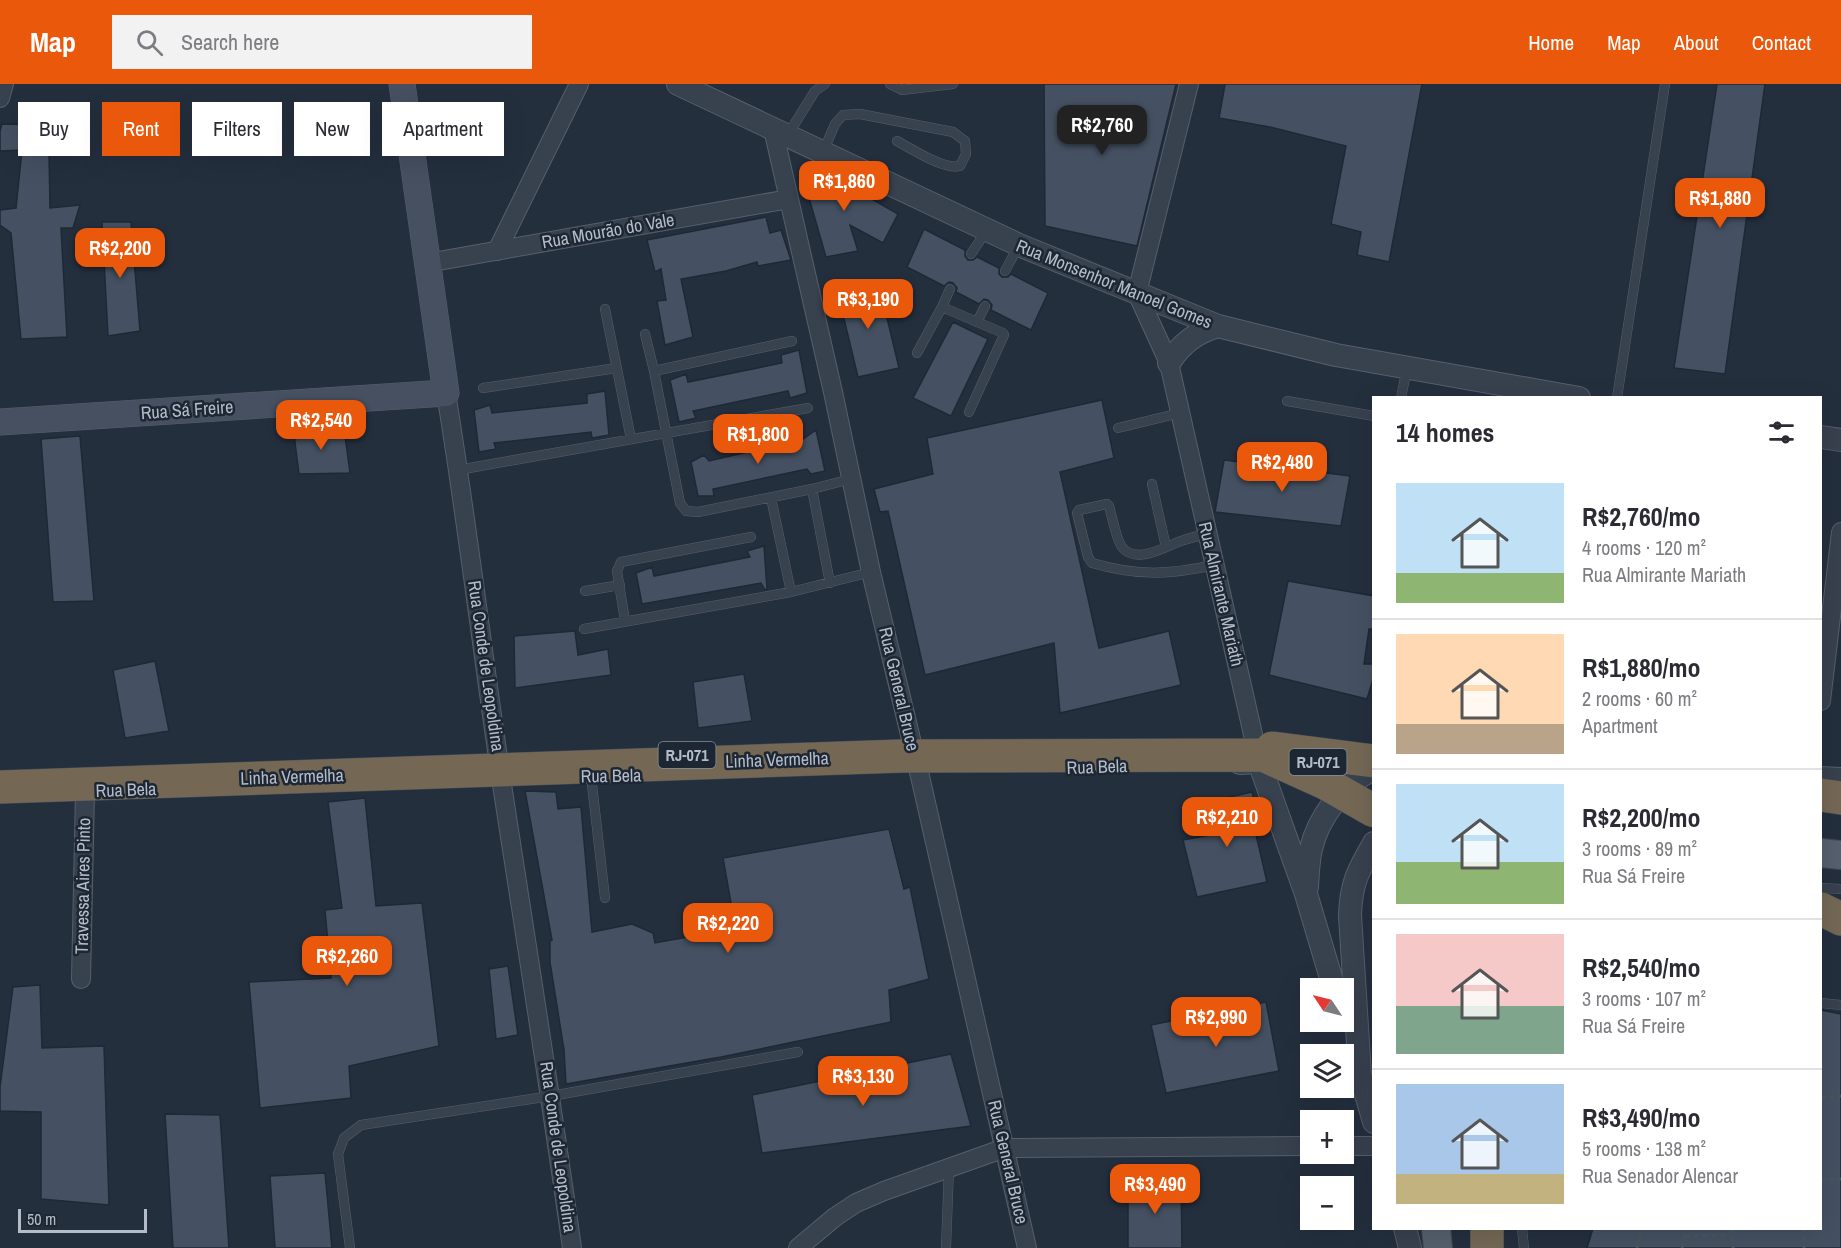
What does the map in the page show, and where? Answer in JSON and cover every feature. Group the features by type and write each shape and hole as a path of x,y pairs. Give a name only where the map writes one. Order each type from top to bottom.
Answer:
{"highway":[{"name":"Linha Vermelha","path":"0,775 899,749 1263,746 1372,761"},
{"name":"Linha Vermelha","path":"0,787 902,756 1261,758 1372,769"},
{"path":"1261,758 1325,783 1372,810"},
{"path":"1822,795 1841,798"},
{"path":"1822,814 1841,816"},
{"path":"1822,902 1841,911"},
{"path":"1822,910 1841,919"},
{"path":"1487,1230 1487,1248"}],"main road":[{"name":"Rua Conde de Leopoldina","path":"402,84 446,393"},
{"name":"Rua Sá Freire","path":"0,422 446,393"},
{"path":"1822,853 1841,855"},
{"path":"1436,1230 1438,1248"}],"street":[{"path":"0,98 4,84"},
{"path":"497,251 579,84"},
{"name":"Rua Monsenhor Manoel Gomes","path":"678,84 1019,245 1218,326 1336,355 1569,396"},
{"path":"1137,293 1189,84"},
{"name":"Rua General Bruce","path":"780,132 789,199 871,572 919,771 1027,1248"},
{"name":"Rua Mourão do Vale","path":"427,263 789,199"},
{"name":"Rua Almirante Mariath","path":"1137,293 1169,363 1214,565 1261,758 1331,978"},
{"path":"1169,363 1187,340 1218,326"},
{"name":"Rua Conde de Leopoldina","path":"446,393 572,1248"},
{"path":"1822,437 1841,440"},
{"path":"1822,693 1841,532"},
{"name":"Rua Bela","path":"0,798 85,792 501,777 919,771 1261,758"},
{"path":"1306,894 1311,848 1324,814 1347,787 1372,770"},
{"path":"1822,778 1841,779"},
{"name":"Travessa Aires Pinto","path":"81,979 85,792"},
{"path":"1360,1075 1350,915 1351,891 1372,846"},
{"path":"1347,1032 1372,1115"},
{"path":"798,1248 835,1216 856,1203 1005,1148 1300,1146"},
{"path":"1354,1146 1372,1146"},
{"path":"1406,1230 1410,1248"}],"lane":[{"path":"780,132 815,91 825,84"},
{"path":"890,84 902,90 953,84"},
{"path":"1617,396 1665,84"},
{"path":"823,152 835,124 843,115 860,114 953,132 965,141 966,154 960,166 955,167 945,165 897,141"},
{"path":"971,254 987,230"},
{"path":"1005,271 1019,245"},
{"path":"917,353 950,289"},
{"path":"976,322 985,306"},
{"path":"942,307 1004,335 969,412"},
{"path":"605,309 632,439"},
{"path":"645,334 680,503 686,511 698,512 771,498 851,479"},
{"path":"654,371 792,341"},
{"path":"1401,396 1407,367"},
{"path":"483,388 617,368"},
{"path":"1287,401 1372,416"},
{"path":"458,470 808,408"},
{"path":"1118,428 1180,413"},
{"path":"1152,484 1166,547"},
{"path":"812,489 831,583"},
{"path":"771,498 791,592"},
{"path":"1208,534 1143,554 1130,553 1120,545 1107,504 1079,510 1077,513 1088,557 1092,563 1148,573 1166,573 1214,565"},
{"path":"625,621 617,571 621,562 751,537"},
{"path":"584,629 791,592 871,572"},
{"path":"585,591 620,585"},
{"path":"591,776 605,898"},
{"path":"1822,888 1841,889"},
{"path":"1822,1003 1841,1005"},
{"path":"350,1248 338,1154 344,1138 361,1125 551,1096 798,1052"},
{"path":"946,1248 949,1168"},
{"path":"1522,1230 1524,1248"}],"path":[{"path":"1822,1097 1841,1096"},
{"path":"1822,1179 1841,1179"},
{"path":"1637,1248 1642,1230"},
{"path":"1682,1248 1686,1230"},
{"path":"1732,1230 1733,1248"},
{"path":"1804,1230 1804,1248"},
{"path":"1685,1236 1732,1235"}],"building":[{"path":"1044,84 1176,84 1137,246 1045,226"},
{"path":"1225,84 1422,84 1389,262 1357,255 1361,232 1331,224 1346,146 1270,127 1219,118"},
{"path":"1717,84 1765,84 1725,374 1674,368"},
{"path":"2,124 18,124 18,150 0,151"},
{"path":"21,156 49,156 50,208 80,205 73,228 61,228 67,337 21,339 11,233 0,225 0,210 16,208"},
{"path":"811,164 898,214 883,243 850,225 858,251 826,257 801,170"},
{"path":"766,217 770,233 781,230 791,260 758,266 757,262 726,271 681,279 693,337 665,345 657,301 666,300 661,269 655,272 647,240"},
{"path":"102,222 131,222 140,331 108,336"},
{"path":"924,229 965,250 968,260 977,257 999,268 999,274 1002,277 1008,277 1011,274 1048,293 1031,330 991,310 992,305 988,300 984,299 979,304 956,292 957,288 953,283 949,282 944,286 907,267"},
{"path":"878,280 899,368 858,377 838,294"},
{"path":"953,322 988,339 951,416 913,398"},
{"path":"799,350 807,393 790,398 788,391 693,411 696,418 679,422 670,380 686,374 688,382 782,363 781,355"},
{"path":"605,391 609,435 592,438 591,432 494,443 496,449 479,452 474,410 490,405 492,413 587,403 587,394"},
{"path":"1102,400 1114,458 1060,472 1099,648 1169,631 1181,685 1060,713 1054,643 925,675 888,511 880,512 874,489 933,474 927,438"},
{"path":"293,427 344,428 350,473 299,474"},
{"path":"816,430 825,471 811,474 807,469 713,489 714,496 698,496 691,462 704,455 709,461 803,439"},
{"path":"80,436 94,601 53,602 41,439"},
{"path":"1224,460 1350,476 1341,526 1215,512"},
{"path":"764,546 767,589 765,590 761,583 642,604 636,573 652,567 654,576 750,557 747,551"},
{"path":"1288,581 1372,596 1372,629 1369,629 1364,664 1372,664 1372,683 1367,699 1269,675"},
{"path":"575,631 578,655 608,649 611,675 515,688 514,636"},
{"path":"155,661 169,731 125,738 113,670"},
{"path":"744,674 752,721 698,728 693,682"},
{"path":"525,791 556,792 558,809 581,807 592,932 632,924 653,933 655,943 699,935 696,928 734,920 723,858 889,829 904,889 910,887 929,979 889,990 891,1022 721,1057 566,1084 564,1050 550,962 550,941 552,940"},
{"path":"1252,792 1260,824 1254,826 1267,882 1197,897 1183,840 1210,835 1203,803"},
{"path":"365,798 376,906 422,903 439,1046 349,1066 351,1098 260,1108 249,982 331,978 325,910 342,908 328,802"},
{"path":"508,966 518,1035 496,1039 489,969"},
{"path":"40,985 42,1048 104,1046 109,1205 41,1199 41,1112 0,1111 0,1087 13,987"},
{"path":"1266,1002 1279,1071 1166,1093 1151,1025"},
{"path":"1822,1010 1841,1014 1841,1248 1587,1248 1592,1230 1822,1230"},
{"path":"951,1054 971,1126 762,1153 752,1095"},
{"path":"165,1114 220,1115 229,1248 173,1248"},
{"path":"325,1173 332,1248 275,1248 270,1176"},
{"path":"1181,1178 1182,1248 1128,1248 1128,1184"}]}
